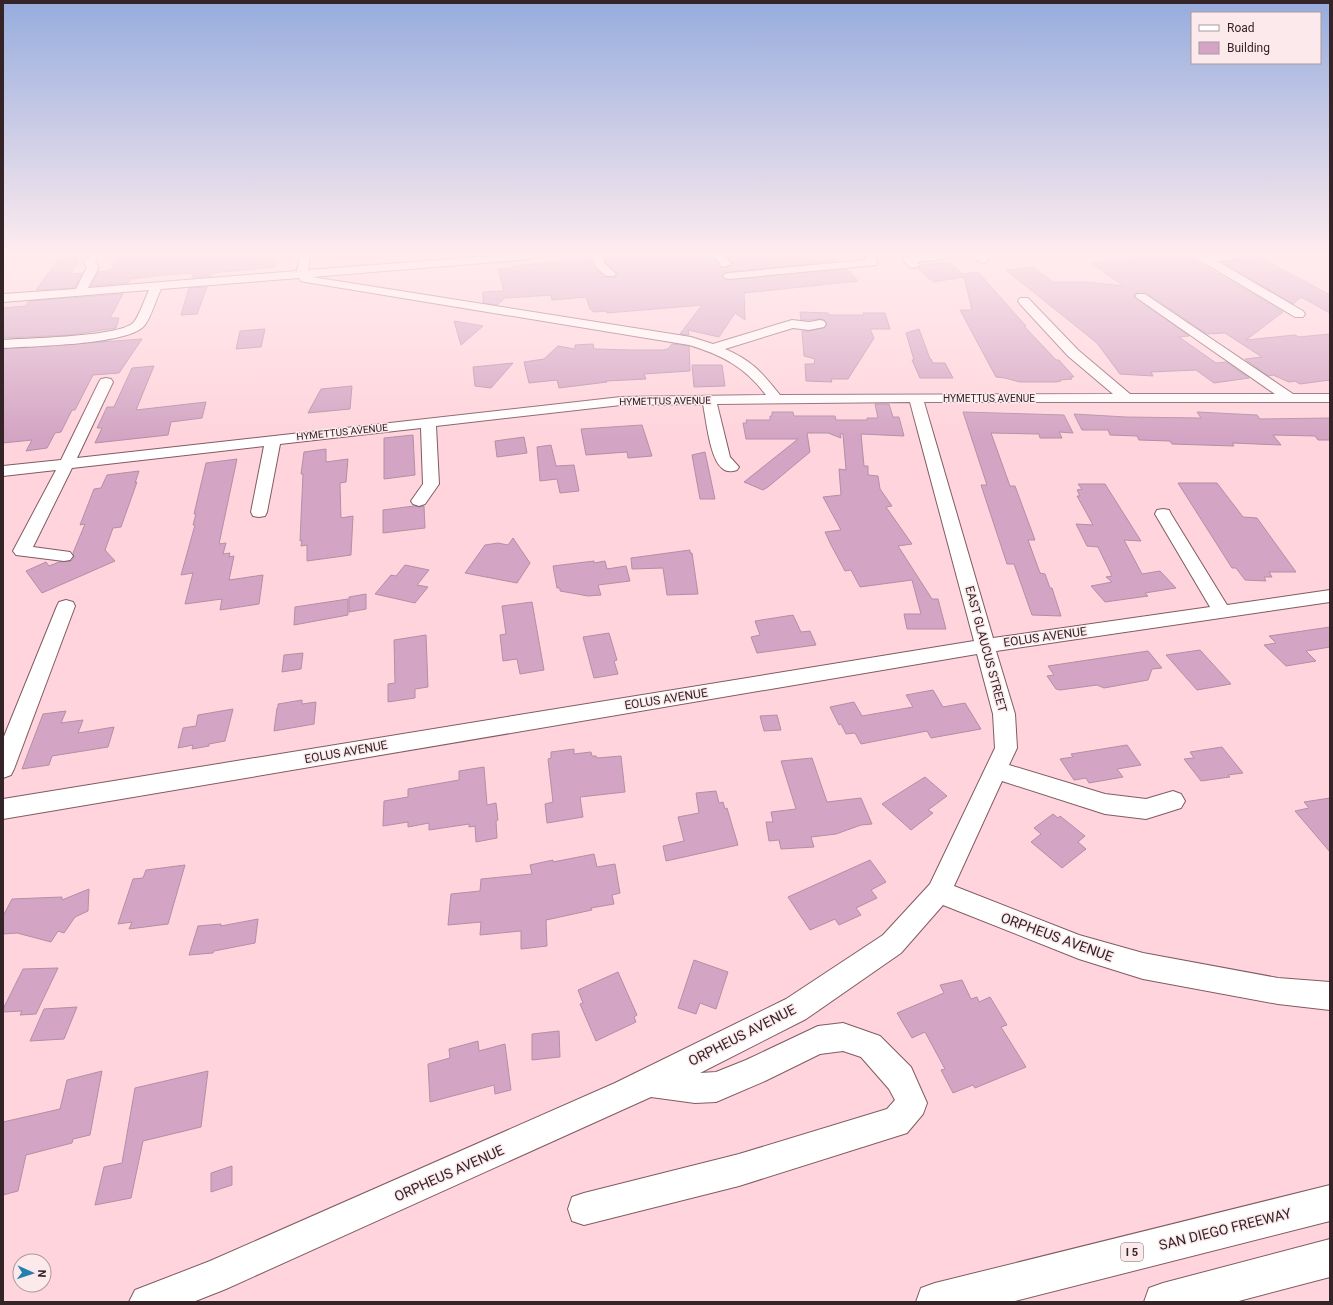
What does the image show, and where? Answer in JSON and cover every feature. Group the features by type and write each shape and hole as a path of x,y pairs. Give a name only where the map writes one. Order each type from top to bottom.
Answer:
{"highway":[{"name":"SAN DIEGO FREEWAY","path":"935,1302 1330,1203"},
{"path":"1163,1302 1330,1258"}],"street":[{"path":"3,344 102,337 123,333 140,323 143,317"},
{"path":"539,317 691,341 714,348 743,364 758,376 776,399"},
{"path":"1039,317 1073,352 1126,398"},
{"path":"1172,317 1290,398"},
{"path":"714,348 792,324 809,326 820,324"},
{"path":"64,556 22,551 106,382"},
{"name":"HYMETTUS AVENUE","path":"3,471 621,401 916,398 1330,398"},
{"name":"EAST GLAUCUS STREET","path":"916,398 1004,714 1006,748 939,892"},
{"path":"709,400 722,457 726,464 731,467"},
{"path":"419,501 431,484 428,423"},
{"path":"259,512 273,440"},
{"path":"1164,514 1222,612"},
{"name":"EOLUS AVENUE","path":"3,810 985,646 1330,596"},
{"path":"3,769 66,606"},
{"path":"996,770 1105,804 1146,810 1173,801"},
{"name":"ORPHEUS AVENUE","path":"147,1302 214,1277 626,1094 796,1008 892,944 939,892 1079,947 1143,966 1278,991 1330,996"},
{"path":"584,1209 739,1170 896,1122 912,1103 900,1078 870,1046 843,1037 818,1040 755,1071 716,1087 695,1088 650,1082"}],"building":[{"path":"3,317 119,318 116,328 71,335 3,338"},
{"path":"693,317 732,317 719,337 688,330 689,335 680,334"},
{"path":"801,317 886,317 890,329 870,329 874,338 848,379 831,379 832,382 806,381 805,364 814,364 815,359 804,356 802,331 824,328 827,323 820,319 801,320"},
{"path":"964,317 1018,317 1026,326 1024,326 1074,377 1070,377 1072,379 1060,380 1061,381 1056,382 1020,382 996,377"},
{"path":"1064,317 1163,317 1189,336 1179,337 1216,363 1226,362 1249,378 1214,383 1196,370 1151,372 1153,376 1120,374 1097,343"},
{"path":"1182,317 1277,317 1246,340 1295,335 1299,337 1330,334 1330,380 1300,384 1295,381 1289,382 1273,375 1268,376 1245,359 1262,357 1225,333 1207,334"},
{"path":"454,321 483,326 461,345"},
{"path":"265,329 261,347 236,349 240,331"},
{"path":"919,329 930,359 933,363 945,363 953,378 920,378 912,360 914,360 906,333"},
{"path":"142,339 119,373 93,375 75,410 72,410 61,432 55,433 47,448 26,451 32,440 3,443 3,349"},
{"path":"593,344 594,349 631,350 662,350 668,349 672,344 689,346 690,371 644,374 646,379 606,381 607,382 559,388 557,380 529,383 524,362 544,359 558,346 575,349 575,345"},
{"path":"513,363 491,388 475,386 473,367"},
{"path":"692,365 722,365 725,386 694,387"},
{"path":"154,366 136,410 206,402 202,418 171,422 168,435 95,443 102,428 97,428 107,407 114,407 132,368"},
{"path":"352,386 350,409 308,413 321,389"},
{"path":"875,404 889,404 893,417 899,417 904,436 861,434 864,466 868,466 868,475 878,476 880,489 892,506 886,507 912,544 898,546 932,599 938,599 946,629 907,629 904,614 921,614 912,580 860,587 851,570 845,571 831,545 825,532 841,530 823,497 841,495 839,469 846,470 843,434 840,434 841,438 828,433 807,433 810,452 768,487 763,490 744,482 798,439 746,439 743,423 747,423 746,420 770,420 772,412 793,412 794,416 835,416 836,420 867,420 867,418 878,418"},
{"path":"963,412 1064,415 1073,433 1059,432 1062,438 1040,438 1039,434 991,433 1010,486 1015,486 1035,540 1028,540 1040,573 1045,574 1050,588 1052,588 1061,616 1032,615 1014,564 1007,564 981,485 987,485"},
{"path":"1197,412 1257,415 1260,419 1330,418 1330,440 1318,440 1315,436 1273,435 1281,445 1232,443 1234,446 1172,444 1170,441 1139,440 1137,436 1110,435 1108,430 1082,430 1074,414 1126,417 1201,418"},
{"path":"642,425 652,456 628,458 627,452 586,455 581,429"},
{"path":"413,435 415,475 384,479 384,438"},
{"path":"524,437 527,453 497,457 495,441"},
{"path":"551,445 556,466 574,465 579,491 560,493 557,479 540,481 537,447"},
{"path":"326,449 326,462 348,459 346,482 340,483 341,518 353,516 351,555 307,561 307,545 301,546 302,540 300,541 303,474 301,474 304,452"},
{"path":"705,452 715,499 700,499 692,455"},
{"path":"237,459 219,544 226,543 223,554 230,553 229,557 234,556 229,580 263,575 259,604 220,610 222,599 185,604 193,573 181,575 195,525 193,525 196,514 194,514 206,463"},
{"path":"139,471 135,483 137,482 121,527 113,528 105,550 115,561 42,593 26,571 46,562 49,566 59,562 71,561 74,557 73,553 85,524 80,525 94,489 101,488 107,475"},
{"path":"1178,483 1217,483 1243,517 1257,518 1296,572 1269,572 1272,577 1264,577 1266,581 1245,580 1236,568 1232,568"},
{"path":"1078,484 1105,484 1141,541 1124,540 1142,574 1160,571 1176,588 1145,593 1148,596 1105,602 1091,586 1112,582 1106,577 1112,576 1098,547 1087,546 1076,524 1093,525 1077,496 1080,496 1077,490 1082,489"},
{"path":"424,506 425,528 383,533 383,510"},
{"path":"513,538 530,563 517,583 465,573 485,545 498,543 508,545"},
{"path":"690,550 690,553 692,553 698,594 667,595 663,568 632,569 631,558"},
{"path":"594,561 594,563 605,561 607,569 626,566 630,581 598,585 601,595 588,596 560,591 560,588 557,588 553,566"},
{"path":"405,565 429,570 417,585 428,587 415,603 375,594 391,575 396,576"},
{"path":"366,594 366,609 349,612 349,597"},
{"path":"348,599 348,615 294,625 295,607"},
{"path":"532,602 544,670 520,674 517,659 503,661 500,635 506,634 502,606"},
{"path":"793,615 801,632 810,631 816,645 757,653 751,637 760,635 755,621"},
{"path":"1330,627 1330,647 1306,651 1316,661 1286,666 1264,645 1276,643 1269,636"},
{"path":"609,633 617,660 614,661 618,674 594,678 583,637"},
{"path":"426,635 428,687 415,689 415,698 388,702 388,684 395,683 394,640"},
{"path":"1200,650 1231,684 1197,690 1166,655"},
{"path":"1148,651 1162,668 1152,669 1148,680 1104,688 1097,685 1060,690 1056,689 1047,676 1054,675 1048,666"},
{"path":"303,653 301,669 282,672 284,655"},
{"path":"933,690 943,707 965,703 981,729 931,738 927,731 861,744 855,733 846,734 841,724 839,725 830,707 854,702 862,716 913,707 906,695"},
{"path":"302,700 302,704 316,702 314,724 274,731 278,704"},
{"path":"233,709 225,741 192,749 193,745 178,748 183,728 196,726 198,715"},
{"path":"66,711 61,723 83,720 78,733 114,727 108,747 52,756 49,765 22,769 43,714"},
{"path":"777,715 781,730 764,731 760,716"},
{"path":"1127,745 1141,765 1117,769 1123,777 1089,783 1086,778 1074,780 1060,759 1073,757 1071,754"},
{"path":"1222,747 1243,773 1228,775 1230,777 1201,781 1184,759 1194,758 1190,752"},
{"path":"574,749 574,754 591,752 592,756 596,756 597,758 621,756 625,792 580,797 583,817 547,823 545,804 553,802 548,759 551,758 551,752"},
{"path":"812,758 827,802 861,798 872,824 861,825 836,834 811,837 814,847 781,849 779,840 769,841 766,822 773,822 771,812 796,809 781,761"},
{"path":"484,767 487,805 496,803 498,820 496,821 497,838 476,842 475,826 469,827 469,824 429,830 429,823 408,827 408,822 383,826 384,801 408,797 408,789 459,780 459,771"},
{"path":"925,777 947,796 928,810 933,813 911,830 882,804"},
{"path":"716,791 719,803 723,802 725,809 727,808 738,845 666,861 663,846 684,841 678,817 699,813 696,793"},
{"path":"1330,798 1330,852 1295,811 1309,808 1304,802"},
{"path":"1053,814 1058,818 1060,816 1085,836 1078,842 1086,849 1062,868 1031,842 1041,834 1034,828"},
{"path":"594,854 597,867 615,864 620,893 612,895 614,904 591,908 592,910 546,920 547,946 521,949 521,931 480,935 481,922 448,925 451,894 480,891 481,879 532,874 530,865"},
{"path":"870,860 886,882 871,890 877,898 856,908 861,915 839,925 835,919 810,930 788,897"},
{"path":"185,865 168,924 129,929 132,922 118,924 133,879 143,878 146,870"},
{"path":"89,889 88,911 75,917 64,933 58,931 51,942 17,933 3,934 3,916 12,899 62,897 62,900"},
{"path":"258,919 255,943 214,951 213,953 189,955 198,926 221,924 221,926"},
{"path":"694,960 728,972 716,1009 700,1003 696,1014 678,1008"},
{"path":"58,968 36,1014 20,1015 22,1011 3,1012 3,1009 23,969"},
{"path":"618,972 637,1015 634,1017 636,1022 596,1041 580,1004 583,1003 578,990"},
{"path":"962,980 971,999 977,997 979,1002 990,997 1007,1025 1001,1027 1026,1067 975,1088 973,1085 953,1093 941,1070 945,1069 925,1032 912,1038 897,1013 944,993 940,985"},
{"path":"77,1007 64,1039 30,1041 44,1009"},
{"path":"559,1031 560,1057 532,1060 532,1034"},
{"path":"478,1041 479,1051 505,1044 511,1090 495,1094 494,1085 430,1102 428,1064 450,1058 449,1049"},
{"path":"102,1071 90,1135 73,1139 72,1143 26,1155 18,1191 3,1195 3,1122 60,1109 67,1080"},
{"path":"208,1071 201,1127 143,1141 131,1198 95,1205 104,1167 122,1163 135,1088"},
{"path":"232,1166 232,1185 211,1192 211,1173"}]}
